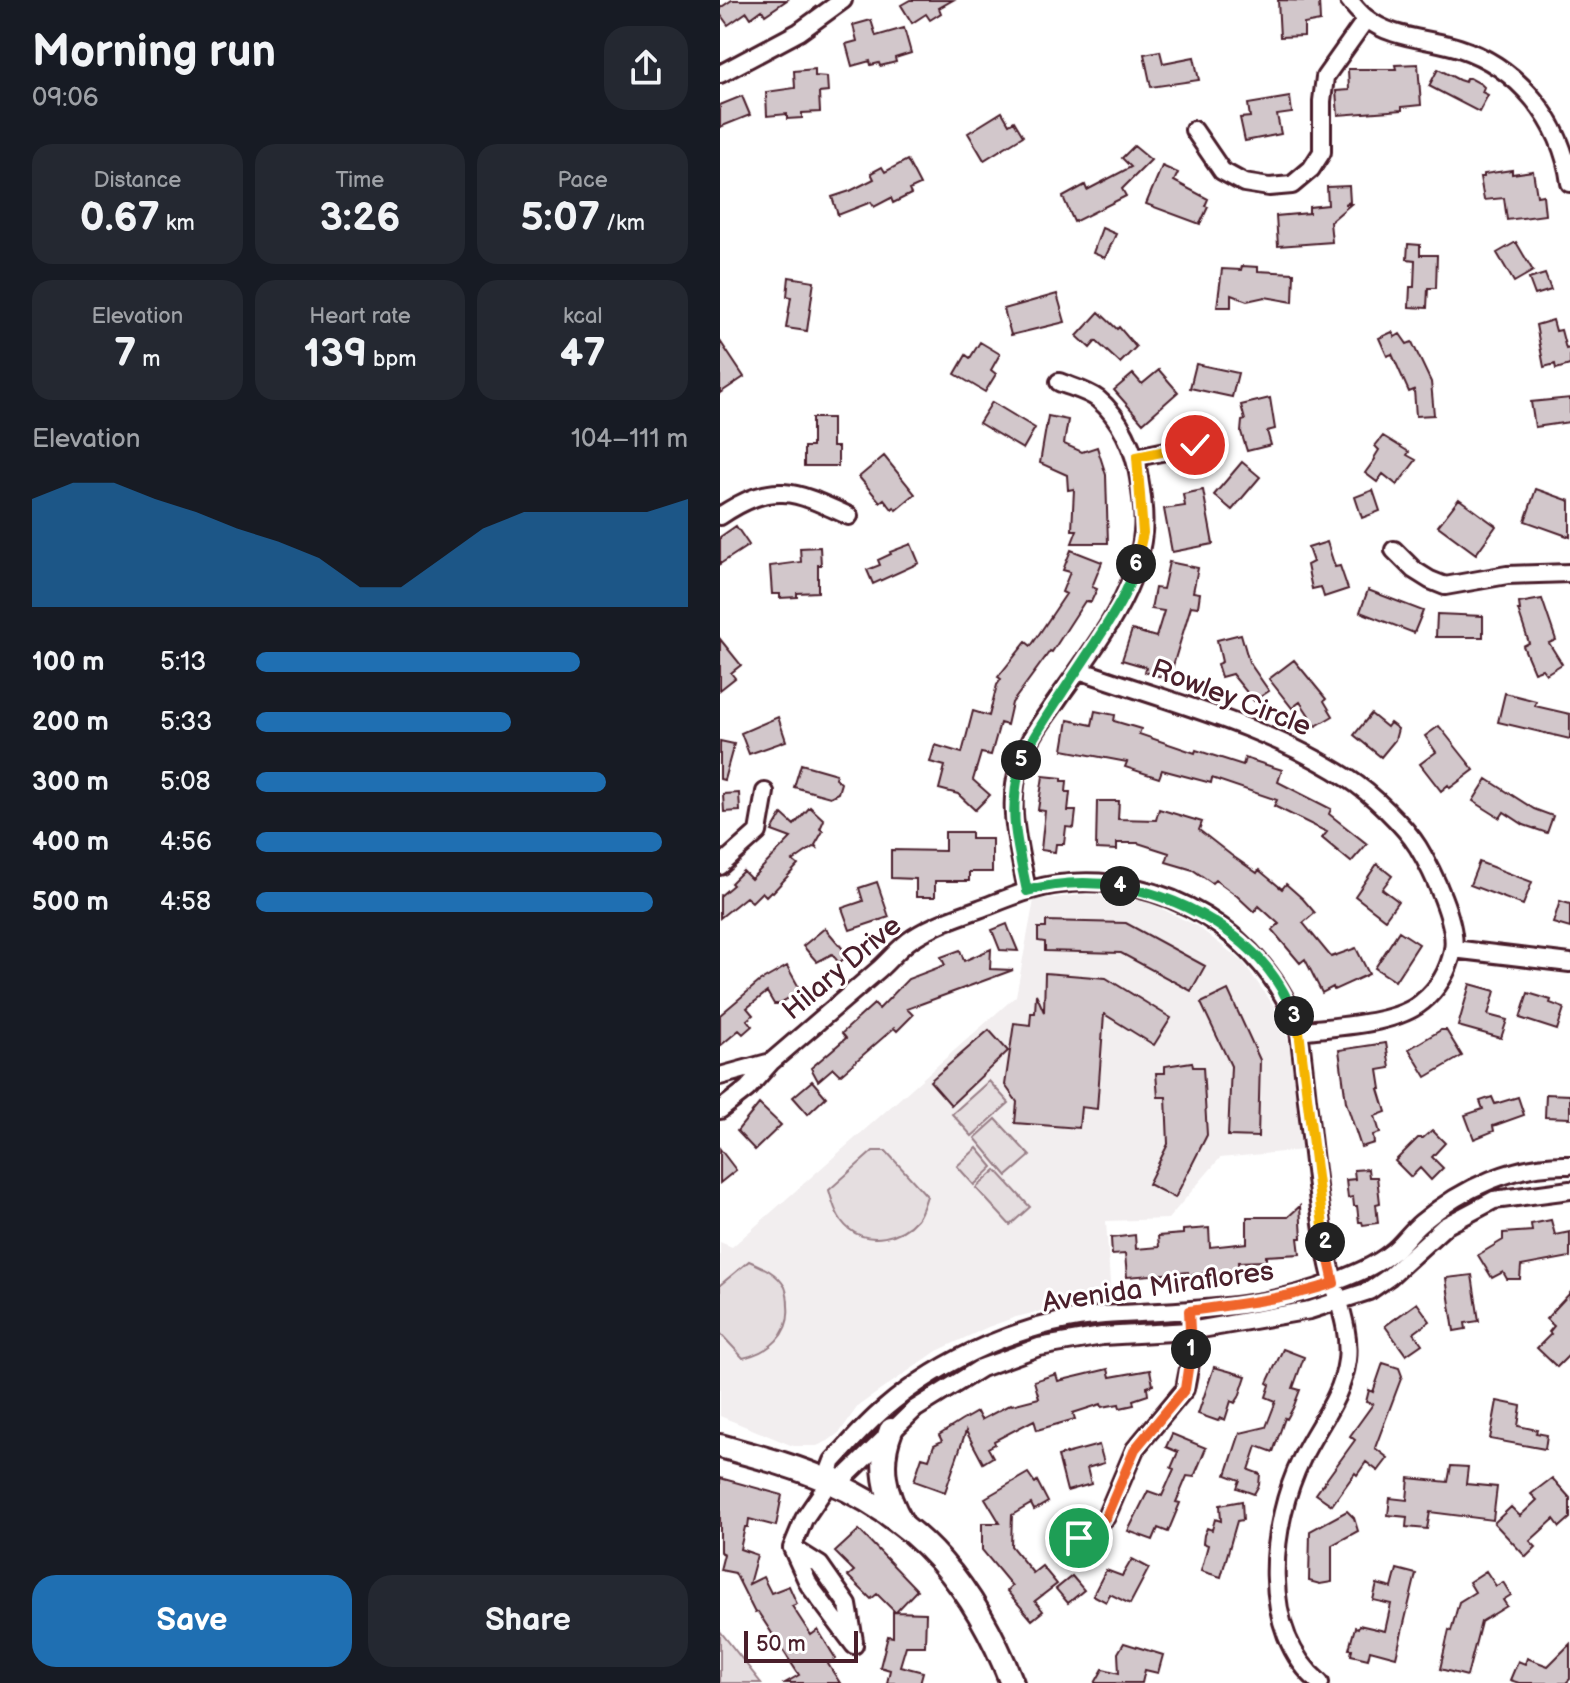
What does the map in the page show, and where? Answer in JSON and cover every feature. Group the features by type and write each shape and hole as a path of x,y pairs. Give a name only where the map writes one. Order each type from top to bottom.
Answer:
{"main road":[{"path":"891,1430 883,1457 884,1477 889,1497 905,1527"},
{"path":"720,1446 830,1481 905,1527 941,1560 964,1587 989,1629 1012,1683"}],"street":[{"path":"720,74 799,32 843,0"},
{"path":"1349,0 1366,19 1406,36 1459,48 1487,60 1513,78 1532,96 1556,132 1570,183"},
{"path":"1194,130 1222,171 1244,183 1269,187 1292,185 1311,169 1322,152 1325,77 1366,19"},
{"path":"1027,891 1013,821 1013,796 1020,760 1121,603 1133,574 1143,533 1137,457 1117,421 1097,397 1059,382"},
{"path":"1137,457 1195,445"},
{"path":"720,516 743,500 767,493 789,492 849,516"},
{"path":"1394,550 1414,570 1445,586 1507,575 1570,573"},
{"name":"Rowley Circle","path":"1079,670 1278,740 1353,781 1418,846 1449,917 1453,949"},
{"path":"720,866 758,832 765,792"},
{"name":"Hilary Drive","path":"720,1110 747,1089 771,1062 909,940 957,917 1027,891 1063,883 1109,884 1168,897 1208,916 1235,937 1270,974 1290,1005 1299,1031 1328,1261 1347,1342 1340,1393 1302,1456 1286,1494 1274,1573 1290,1645 1302,1666 1320,1683"},
{"path":"1299,1031 1392,1017 1408,1011 1422,1003 1443,979 1453,949 1570,963"},
{"name":"Hilary Drive","path":"720,1076 771,1062"},
{"name":"Avenida Miraflores","path":"1570,1165 1524,1168 1482,1184 1444,1204 1393,1252 1369,1268 1308,1292 1189,1311 1100,1316 1007,1338 919,1382 883,1410 833,1461 828,1474 830,1481 846,1476 891,1430 927,1401 981,1368 1039,1347 1102,1336 1190,1331 1310,1310 1369,1291 1445,1226 1469,1211 1494,1200 1570,1190"},
{"path":"1079,1538 1106,1517 1135,1449 1185,1389 1192,1353 1189,1311"},
{"path":"792,1548 820,1565 848,1605 854,1645 809,1585 792,1548 804,1519 830,1481"}],"shaded area":[{"path":"1083,895 1116,896 1150,903 1197,926 1243,962 1274,1006 1287,1037 1296,1068 1304,1150 1220,1158 1168,1219 1106,1221 1111,1299 1075,1303 1016,1317 937,1351 858,1406 840,1432 828,1441 817,1446 793,1446 720,1416 720,1242 732,1247 1016,996 1034,900"},
{"path":"989,1081 1009,1103 972,1136 952,1114"},
{"path":"996,1119 1030,1156 1007,1176 975,1138"},
{"path":"977,1148 993,1167 974,1185 957,1166"},
{"path":"873,1151 886,1151 927,1196 920,1214 910,1226 894,1235 875,1238 857,1234 841,1221 829,1190"},
{"path":"996,1170 1030,1207 1010,1225 976,1188"},
{"path":"749,1261 782,1282 787,1294 788,1316 786,1326 776,1341 743,1358 720,1333 720,1285"},
{"path":"720,1631 761,1683 720,1683"}],"building":[{"path":"732,0 787,0 765,15 762,10 751,18 747,12 728,25 720,14 720,8"},
{"path":"910,0 953,0 939,8 941,13 930,20 926,14 912,23 901,5"},
{"path":"1278,0 1319,1 1320,21 1304,24 1304,36 1280,37"},
{"path":"871,20 876,36 904,28 911,53 895,58 896,62 880,66 879,63 871,65 870,61 852,66 846,44 857,41 853,25"},
{"path":"1160,51 1163,63 1194,57 1199,80 1151,87 1144,54"},
{"path":"1418,64 1421,105 1402,107 1402,110 1338,115 1336,91 1349,90 1348,69 1396,69 1395,65"},
{"path":"815,69 815,76 827,77 828,92 819,93 820,112 802,113 802,118 787,119 787,114 767,116 766,92 795,88 794,71"},
{"path":"1438,69 1465,82 1466,78 1470,78 1484,87 1482,92 1488,95 1479,112 1429,86"},
{"path":"742,96 750,115 720,127 720,105"},
{"path":"1290,97 1292,113 1277,115 1281,134 1245,141 1240,118 1250,117 1248,104"},
{"path":"1002,112 1009,124 1014,121 1023,136 984,160 968,133"},
{"path":"1134,146 1151,160 1122,189 1126,196 1074,222 1063,197 1085,185 1087,190 1131,167 1122,158"},
{"path":"907,160 920,185 909,190 911,194 893,203 891,198 874,207 871,202 838,215 832,197 874,179 871,173 882,167 885,172"},
{"path":"1162,166 1178,173 1174,181 1208,199 1205,206 1208,207 1200,224 1146,204"},
{"path":"1512,170 1512,174 1533,171 1537,196 1543,195 1545,215 1507,220 1504,198 1484,200 1480,177"},
{"path":"1349,186 1350,202 1345,204 1351,204 1330,222 1332,242 1278,246 1276,216 1309,213 1309,207 1328,205 1327,187"},
{"path":"1102,228 1116,234 1105,258 1093,253"},
{"path":"1516,242 1533,271 1514,282 1497,253"},
{"path":"1408,244 1420,245 1420,255 1437,255 1436,288 1428,288 1427,308 1409,307 1410,287 1414,287 1415,260 1407,259"},
{"path":"1242,266 1258,267 1258,271 1294,273 1293,302 1265,297 1247,301 1231,295 1231,307 1217,307 1222,269 1241,270"},
{"path":"1545,274 1551,290 1535,295 1529,279"},
{"path":"789,277 814,281 807,331 786,328 791,297 787,296"},
{"path":"1057,294 1065,322 1011,335 1004,309"},
{"path":"1099,312 1117,329 1119,327 1136,347 1120,363 1096,341 1090,348 1077,336"},
{"path":"1553,320 1556,331 1561,330 1566,349 1570,348 1570,365 1556,369 1555,364 1544,367 1536,325"},
{"path":"1392,332 1395,337 1400,334 1407,344 1412,342 1431,382 1434,415 1416,416 1414,390 1409,392 1392,354 1387,356 1379,338"},
{"path":"720,341 744,377 720,393"},
{"path":"980,342 1000,354 991,370 996,374 985,392 955,374 966,355 970,358"},
{"path":"1196,364 1238,373 1232,397 1190,388"},
{"path":"1159,370 1178,392 1143,423 1114,390 1133,374 1142,384"},
{"path":"1270,398 1275,429 1267,431 1271,445 1247,451 1241,432 1242,421 1245,420 1241,405"},
{"path":"1570,398 1570,422 1535,427 1531,402"},
{"path":"992,402 1035,428 1023,449 979,423"},
{"path":"1048,416 1068,420 1064,444 1082,452 1097,447 1106,475 1108,543 1072,543 1077,530 1072,530 1074,489 1068,490 1067,475 1040,463"},
{"path":"812,418 832,418 832,447 838,447 838,466 804,466 804,447 812,447"},
{"path":"1383,436 1416,460 1397,485 1383,474 1377,482 1365,473 1375,459 1379,450 1375,446"},
{"path":"884,456 915,494 896,510 884,499 880,502 859,477"},
{"path":"1242,462 1260,477 1232,510 1214,495"},
{"path":"1536,489 1570,501 1570,537 1525,521"},
{"path":"1203,490 1213,544 1172,552 1164,509 1185,506 1183,494"},
{"path":"1373,490 1380,511 1362,518 1355,497"},
{"path":"1459,499 1496,526 1476,554 1438,526"},
{"path":"736,526 749,545 720,564 720,537"},
{"path":"1327,542 1335,567 1340,566 1348,589 1324,597 1321,587 1312,589 1307,565 1313,562 1308,548"},
{"path":"911,544 919,563 873,584 867,570 880,565 878,560 890,552"},
{"path":"820,547 818,592 780,598 780,594 772,594 770,566 801,562 800,548"},
{"path":"1071,550 1102,562 1092,587 1097,589 1091,602 1085,601 1052,652 1012,703 1007,725 1000,723 991,755 981,753 973,780 990,795 975,810 958,794 939,789 945,766 930,762 935,745 962,753 973,711 989,716 1001,679 998,677 1026,642 1031,646 1066,594 1062,592 1070,572 1063,570"},
{"path":"1169,562 1198,568 1193,592 1200,593 1198,607 1191,606 1169,679 1145,672 1146,667 1122,660 1132,630 1156,637 1164,611 1151,609 1155,588 1163,589"},
{"path":"1368,590 1423,611 1414,633 1360,612"},
{"path":"1542,599 1556,640 1549,643 1562,664 1546,674 1542,669 1534,672 1523,646 1529,643 1518,610 1519,603"},
{"path":"1437,614 1483,616 1483,637 1436,637"},
{"path":"1241,634 1249,662 1269,691 1254,701 1232,674 1221,677 1217,664 1222,662 1217,640"},
{"path":"720,639 741,665 731,673 735,678 720,690"},
{"path":"1294,660 1326,699 1324,701 1333,716 1316,726 1300,702 1292,708 1269,679"},
{"path":"1505,693 1536,701 1535,706 1570,714 1570,739 1498,722"},
{"path":"1095,711 1115,715 1114,721 1141,729 1139,734 1195,753 1196,750 1243,765 1245,758 1282,770 1278,782 1331,809 1329,814 1367,844 1351,862 1322,838 1327,832 1274,806 1277,800 1212,778 1211,783 1162,770 1159,778 1125,767 1127,762 1063,750 1068,720 1092,725"},
{"path":"1371,714 1387,727 1390,723 1398,729 1395,740 1381,757 1354,735"},
{"path":"778,717 786,741 749,754 741,733"},
{"path":"1439,726 1474,770 1441,791 1420,764 1436,752 1425,736"},
{"path":"720,741 734,744 724,780 720,779"},
{"path":"801,764 836,774 835,778 841,783 838,793 830,797 794,787"},
{"path":"1043,776 1067,781 1066,792 1070,792 1068,811 1076,811 1074,828 1066,827 1064,844 1056,844 1055,852 1041,850 1045,811 1038,810"},
{"path":"1487,779 1534,809 1553,816 1547,833 1524,825 1504,812 1500,818 1473,801"},
{"path":"739,793 740,811 724,812 723,794"},
{"path":"1097,801 1119,801 1118,819 1156,820 1159,809 1202,822 1199,830 1231,855 1257,873 1259,870 1282,889 1286,884 1303,899 1315,913 1303,923 1331,957 1356,948 1369,974 1322,993 1305,959 1300,963 1272,930 1279,924 1259,906 1254,912 1215,880 1212,883 1193,870 1166,862 1169,853 1138,843 1117,843 1117,850 1096,849"},
{"path":"810,807 824,820 820,829 823,831 815,845 817,848 813,847 793,861 798,865 773,892 766,896 762,892 752,902 746,897 720,918 720,896 733,885 731,883 743,871 751,879 791,838 772,831 782,814 794,825"},
{"path":"945,832 971,832 971,839 992,839 992,872 969,872 969,881 935,881 935,897 916,897 916,879 891,878 891,850 945,851"},
{"path":"1479,862 1532,882 1523,905 1470,885"},
{"path":"1377,864 1392,876 1382,889 1398,901 1385,919 1355,896"},
{"path":"877,882 889,917 850,930 842,908 863,901 859,888"},
{"path":"1560,901 1570,904 1570,928 1553,923"},
{"path":"1046,921 1126,923 1205,966 1191,991 1121,953 1045,951 1045,942 1038,941 1038,928 1046,928"},
{"path":"1007,924 1018,951 1000,950 992,930"},
{"path":"825,928 848,955 839,963 832,954 817,962 803,946"},
{"path":"1399,931 1419,944 1395,981 1375,968"},
{"path":"991,949 990,969 1013,970 907,1009 913,1015 897,1031 894,1028 840,1075 833,1068 818,1081 811,1068 846,1038 842,1033 874,1004 879,1009 908,979 945,965 941,957 960,950 964,961"},
{"path":"787,966 801,991 778,1004 774,1004 767,992 747,1008 753,1015 747,1020 752,1026 743,1034 739,1030 720,1046 720,1015 759,982"},
{"path":"1045,973 1106,978 1171,1018 1154,1045 1104,1014 1097,1109 1081,1107 1079,1128 1015,1123 1017,1102 1005,1085 1014,1023 1030,1025 1031,1013 1035,1013 1036,994 1044,1012"},
{"path":"1470,984 1495,991 1488,1015 1507,1020 1501,1038 1458,1026"},
{"path":"1228,990 1260,1060 1258,1137 1228,1136 1231,1066 1201,1003"},
{"path":"1528,993 1564,1008 1557,1030 1520,1018"},
{"path":"989,1030 1008,1051 951,1105 930,1081"},
{"path":"1446,1030 1462,1056 1426,1077 1409,1049"},
{"path":"1386,1043 1390,1068 1378,1070 1379,1089 1386,1112 1375,1116 1380,1133 1373,1135 1374,1143 1361,1147 1346,1102 1339,1050"},
{"path":"1192,1062 1193,1067 1203,1067 1207,1135 1175,1198 1148,1184 1168,1144 1166,1097 1158,1097 1156,1073 1165,1073 1165,1066"},
{"path":"812,1081 826,1097 808,1114 793,1097"},
{"path":"1546,1094 1570,1095 1570,1118 1545,1117"},
{"path":"1492,1097 1495,1104 1518,1097 1524,1115 1493,1126 1494,1131 1474,1139 1465,1115 1483,1109 1480,1101"},
{"path":"759,1104 781,1125 755,1150 737,1131"},
{"path":"1432,1130 1445,1143 1432,1157 1443,1168 1431,1180 1420,1168 1411,1177 1395,1161 1418,1138 1423,1138"},
{"path":"720,1149 736,1170 720,1183"},
{"path":"1368,1169 1369,1177 1377,1177 1380,1203 1376,1204 1378,1223 1363,1225 1359,1222 1353,1197 1348,1198 1346,1180 1355,1179 1354,1170"},
{"path":"1300,1206 1300,1254 1266,1256 1266,1261 1238,1262 1239,1275 1221,1276 1221,1272 1188,1275 1188,1272 1127,1277 1125,1254 1112,1255 1111,1238 1135,1235 1136,1249 1159,1247 1158,1236 1183,1234 1183,1230 1209,1228 1210,1247 1247,1243 1247,1217 1288,1217"},
{"path":"1551,1220 1555,1235 1570,1232 1570,1257 1521,1266 1520,1279 1507,1279 1503,1272 1492,1278 1478,1255 1503,1240 1503,1233 1532,1231 1531,1224"},
{"path":"1472,1275 1479,1321 1465,1323 1466,1329 1454,1331 1446,1278"},
{"path":"1570,1293 1570,1354 1557,1367 1537,1348 1551,1334 1549,1332 1554,1326 1546,1319"},
{"path":"1417,1303 1430,1321 1414,1333 1422,1344 1406,1355 1385,1326"},
{"path":"1283,1349 1304,1357 1293,1388 1300,1390 1285,1418 1273,1452 1257,1446 1249,1470 1260,1474 1254,1494 1237,1488 1240,1480 1226,1475 1240,1433 1266,1427 1276,1401 1266,1397 1270,1385 1267,1383"},
{"path":"1383,1363 1399,1368 1402,1376 1375,1448 1388,1458 1378,1471 1366,1462 1332,1505 1316,1494 1355,1440 1350,1436 1373,1404 1366,1402 1369,1390 1373,1392"},
{"path":"1214,1367 1246,1376 1239,1397 1235,1403 1231,1401 1225,1420 1220,1418 1218,1421 1198,1414"},
{"path":"1108,1369 1110,1377 1150,1370 1153,1385 1147,1387 1148,1395 1133,1400 1134,1405 1120,1408 1119,1404 1102,1407 1101,1404 1073,1413 1075,1419 1037,1430 1034,1420 994,1441 995,1444 988,1448 993,1457 983,1463 966,1431 945,1492 914,1481 922,1457 929,1459 934,1445 942,1441 939,1435 961,1421 977,1412 981,1420 1011,1404 1039,1398 1034,1381 1056,1374 1058,1381"},
{"path":"1497,1401 1521,1406 1518,1426 1547,1435 1545,1449 1490,1439"},
{"path":"1172,1434 1206,1448 1194,1477 1187,1476 1168,1532 1158,1528 1153,1540 1128,1531 1148,1491 1162,1496 1178,1452 1166,1447"},
{"path":"1099,1445 1104,1463 1087,1468 1091,1484 1067,1491 1058,1456"},
{"path":"1451,1466 1468,1467 1466,1484 1497,1487 1493,1520 1430,1512 1427,1529 1406,1527 1407,1517 1388,1515 1390,1498 1407,1500 1409,1478 1448,1482"},
{"path":"1028,1473 1035,1483 1037,1481 1048,1502 1034,1510 1031,1504 1012,1515 1011,1546 1033,1573 1042,1566 1057,1584 1035,1601 1043,1611 1032,1620 1007,1591 1012,1586 982,1550 982,1523 1000,1523 985,1498"},
{"path":"720,1478 782,1495 776,1526 749,1519 748,1527 745,1527 740,1549 757,1555 749,1584 763,1577 771,1593 789,1586 797,1604 792,1606 811,1635 818,1630 836,1659 828,1664 840,1683 785,1683 799,1675 758,1612 755,1613 735,1573 720,1570 724,1554 720,1552"},
{"path":"1552,1478 1570,1498 1570,1518 1560,1527 1554,1519 1530,1541 1536,1547 1526,1557 1494,1523 1511,1507 1520,1516 1537,1500 1531,1494"},
{"path":"1242,1501 1243,1520 1237,1521 1221,1577 1201,1571 1208,1545 1203,1543 1204,1535 1207,1528 1212,1530 1215,1519 1221,1521 1220,1505"},
{"path":"1347,1511 1354,1518 1358,1531 1332,1545 1332,1582 1320,1584 1309,1581 1310,1531"},
{"path":"859,1530 917,1590 896,1612 926,1613 925,1646 906,1646 900,1666 923,1672 920,1683 887,1683 890,1670 880,1667 888,1636 893,1637 895,1612 877,1594 871,1599 848,1576 854,1571 835,1552"},
{"path":"1132,1559 1149,1568 1130,1604 1110,1594 1106,1602 1093,1595 1106,1570 1122,1576"},
{"path":"1397,1569 1416,1574 1396,1657 1370,1650 1368,1659 1351,1655 1352,1649 1349,1649 1355,1627 1359,1625 1385,1631 1391,1604 1373,1600 1377,1584 1392,1588"},
{"path":"1486,1571 1496,1586 1503,1582 1511,1595 1503,1600 1507,1606 1481,1622 1467,1676 1440,1669 1459,1602 1475,1592 1469,1582"},
{"path":"1072,1576 1084,1590 1068,1603 1056,1589"},
{"path":"1124,1643 1163,1655 1158,1673 1145,1670 1142,1683 1095,1683 1103,1669 1119,1673 1118,1653"},
{"path":"1570,1644 1570,1679 1566,1683 1519,1683 1510,1680 1518,1661 1525,1664 1527,1658 1548,1666"}],"route":[{"path":"1079,1538 1106,1517 1135,1449 1185,1389 1192,1353 1189,1311 1252,1303 1308,1292 1334,1283 1328,1261 1299,1031 1290,1005 1277,983 1235,937 1208,916 1168,897 1095,882 1063,883 1027,891 1014,833 1013,796 1020,760 1121,603 1133,574 1143,533 1137,457 1195,445"}]}
